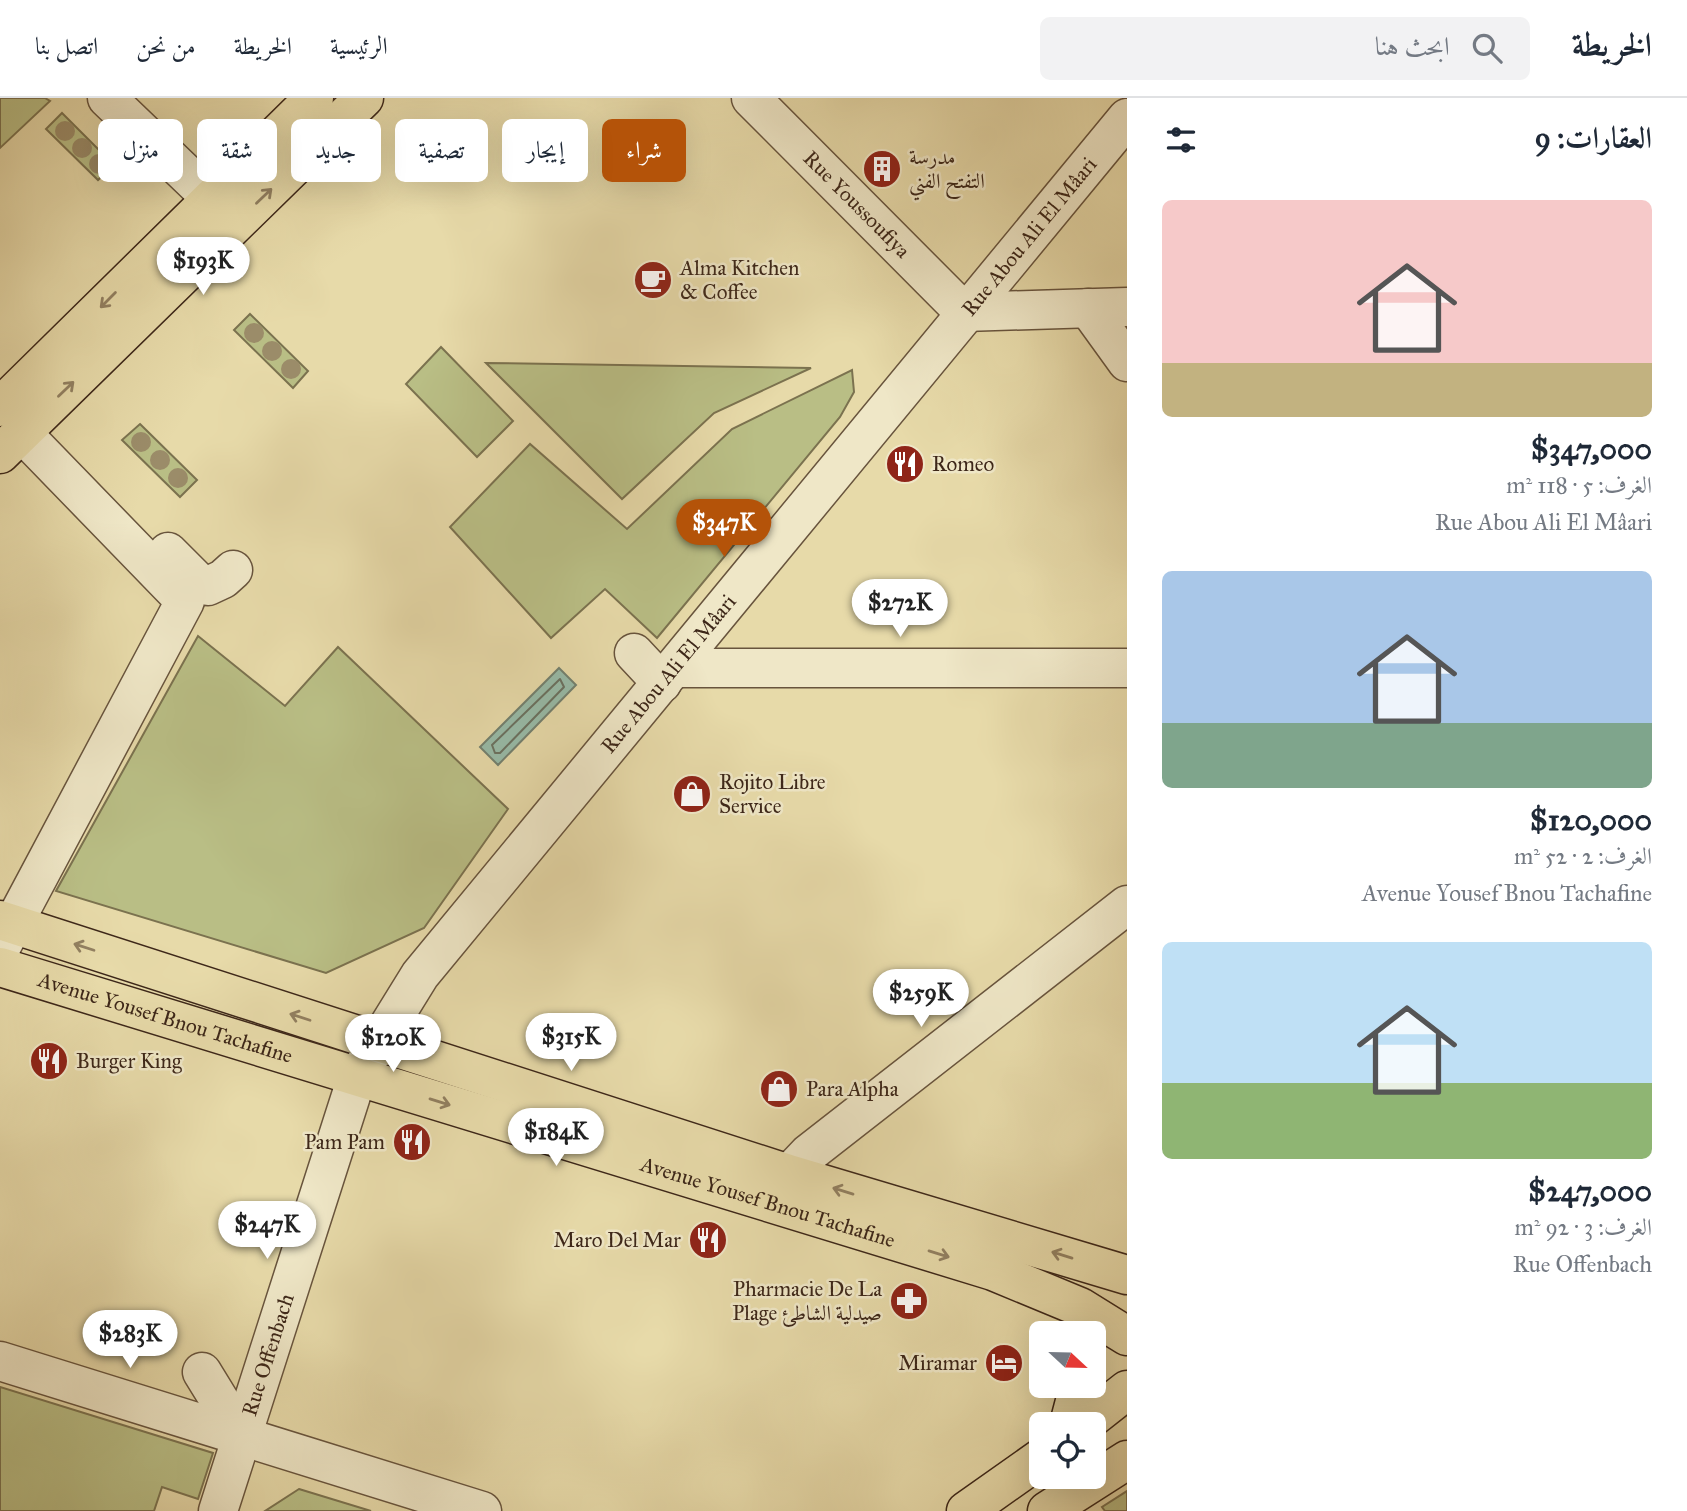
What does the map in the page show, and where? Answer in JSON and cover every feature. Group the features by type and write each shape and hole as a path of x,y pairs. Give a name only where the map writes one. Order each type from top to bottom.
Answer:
{"main road":[{"path":"224,210 314,98"},
{"path":"13,412 224,210 364,98"},
{"name":"Avenue Yousef Bnou Tachafine","path":"4,931 377,1041 780,1189 1040,1289 1080,1307 1127,1336"},
{"name":"Avenue Yousef Bnou Tachafine","path":"0,967 357,1077 780,1189 1127,1275"},
{"path":"1040,1289 1064,1321"},
{"path":"1099,1412 1127,1390"},
{"path":"1047,1511 1127,1460"},
{"path":"966,1511 1029,1466"}],"street":[{"path":"107,98 224,210"},
{"name":"Rue Youssoufiya","path":"751,98 964,312"},
{"name":"Rue Abou Ali El Mâari","path":"357,1077 419,975 668,676 964,312 1127,118"},
{"path":"964,312 1127,307"},
{"path":"1088,308 1127,362"},
{"path":"13,412 197,581 208,586 223,579 233,570"},
{"path":"4,931 185,601 13,412"},
{"path":"634,653 668,676 1127,668"},
{"path":"780,1189 808,1154 1127,905"},
{"name":"Rue Offenbach","path":"218,1511 357,1077"},
{"path":"0,1361 482,1511"},
{"path":"202,1372 242,1437"}],"green space":[{"path":"0,98 45,98 50,101 0,148"},
{"path":"62,113 98,149 98,180 46,129"},
{"path":"250,314 308,371 293,388 234,330"},
{"path":"441,347 513,421 477,457 406,384"},
{"path":"486,363 811,368 714,413 622,499"},
{"path":"852,370 854,392 840,417 657,638 605,589 551,638 450,527 530,444 627,529 732,429"},
{"path":"140,424 197,480 180,497 122,440"},
{"path":"198,636 285,706 338,647 508,809 424,928 326,973 56,891"},
{"path":"0,1387 213,1453 198,1499 162,1487 154,1511 0,1511"},
{"path":"299,1489 371,1511 265,1511"},
{"path":"1127,1491 1127,1511 1105,1511 1102,1507"}],"water":[{"path":"559,668 576,685 498,765 480,747"}],"place":[{"name":"مدرسة التفتح الفني","path":"882,169"},
{"name":"Alma Kitchen & Coffee","path":"653,280"},
{"name":"Romeo","path":"905,464"},
{"name":"Rojito Libre Service","path":"692,794"},
{"name":"Burger King","path":"49,1061"},
{"name":"Para Alpha","path":"779,1089"},
{"name":"Pam Pam","path":"412,1142"},
{"name":"Maro Del Mar","path":"708,1240"},
{"name":"Pharmacie De La Plage صيدلية الشاطئ","path":"909,1301"},
{"name":"Miramar","path":"1004,1363"}]}
